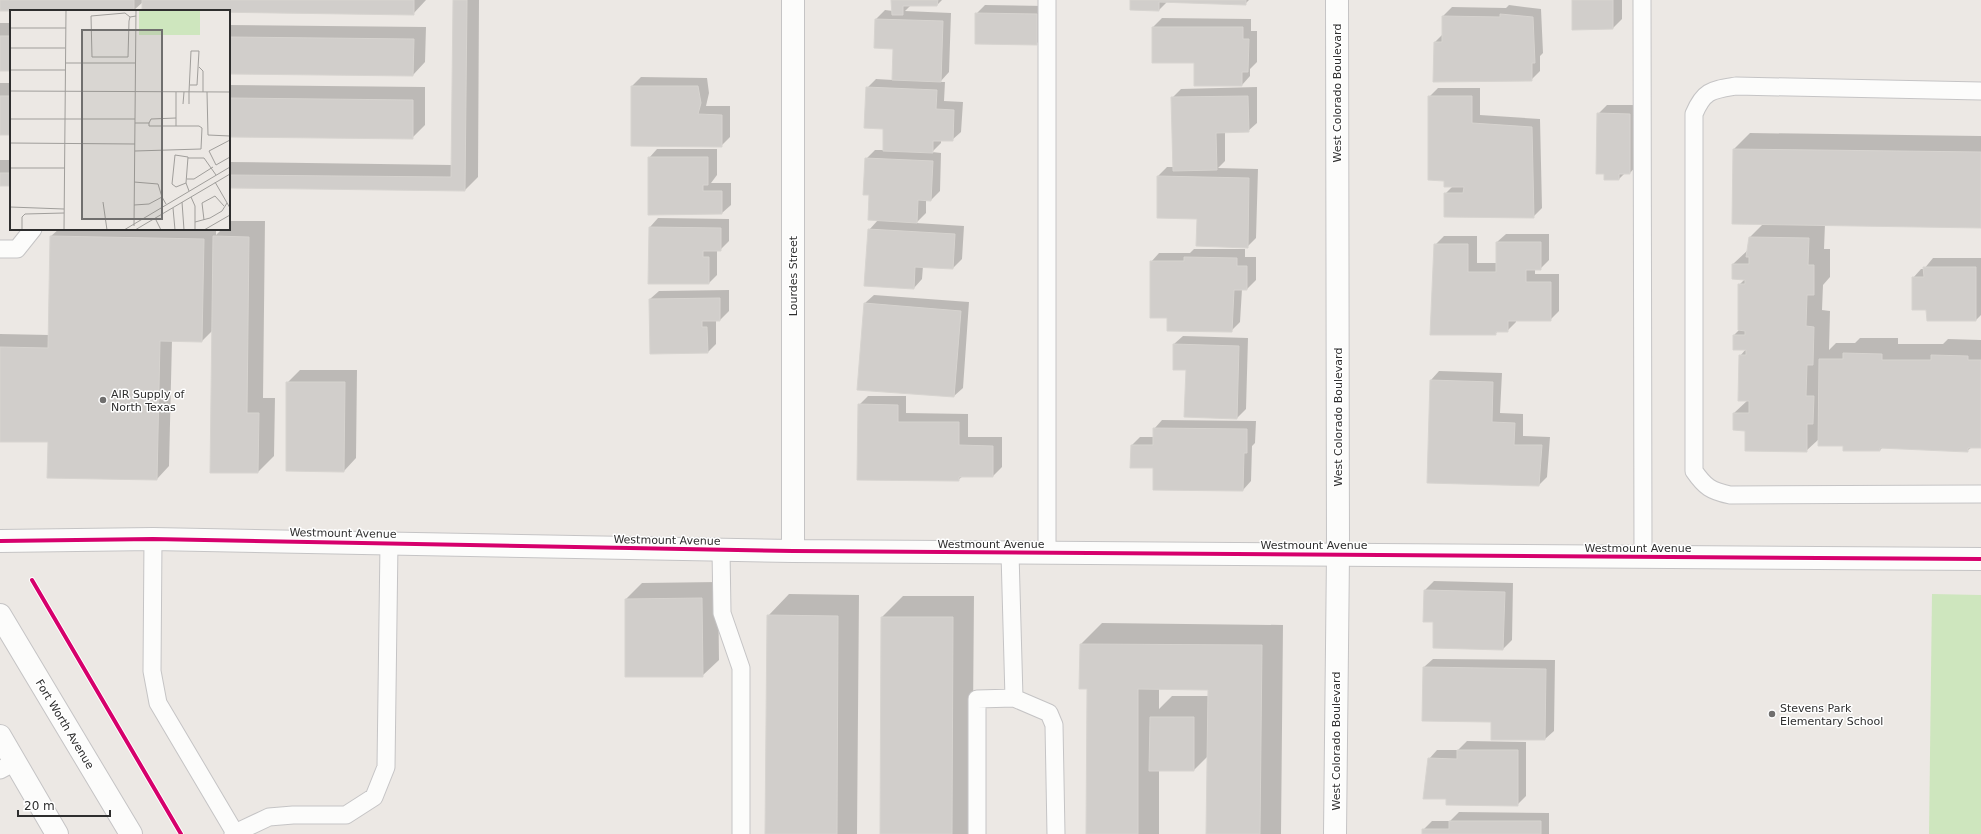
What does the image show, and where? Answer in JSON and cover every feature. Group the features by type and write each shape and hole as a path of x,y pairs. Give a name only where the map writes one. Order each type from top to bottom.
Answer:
{"street":[{"name":"Lourdes Street","path":"793,0 793,551"},
{"name":"West Colorado Boulevard","path":"1335,834 1338,554 1337,0"},
{"name":"Westmount Avenue","path":"0,541 153,539 793,551 1981,559"},
{"name":"Fort Worth Avenue","path":"0,615 130,834"},
{"path":"0,736 7,766 58,834"}],"lane":[{"path":"1047,0 1047,553"},
{"path":"1642,0 1643,557"},
{"path":"1981,91 1736,86 1714,90 1700,100 1694,114 1694,471 1703,483 1714,491 1730,495 1981,494"},
{"path":"0,249 17,249 32,230"},
{"path":"153,539 152,671 158,703 234,833 269,817 293,815 346,815 374,797 386,767 389,543"},
{"path":"721,550 722,613 741,668 741,834"},
{"path":"1010,552 1014,698"},
{"path":"977,834 977,699 1014,698 1049,713 1054,725 1056,834"}],"green space":[{"path":"1932,594 1981,595 1981,834 1929,834"}],"building":[{"path":"0,0 134,0 134,10 0,11"},
{"path":"142,0 414,0 414,15 230,12 230,10 142,10"},
{"path":"453,0 467,0 465,191 230,188 230,175 451,177"},
{"path":"891,0 938,0 937,6 903,6 903,15 892,15"},
{"path":"1130,0 1246,0 1246,5 1159,2 1159,11 1130,10"},
{"path":"1572,0 1613,0 1613,29 1572,30"},
{"path":"975,13 1037,14 1037,45 975,44"},
{"path":"1500,14 1533,17 1535,63 1532,63 1532,81 1433,82 1434,42 1442,42 1442,16 1500,17"},
{"path":"875,19 943,21 941,82 892,80 893,49 874,48"},
{"path":"1152,27 1243,27 1243,39 1249,39 1248,72 1242,72 1242,86 1194,86 1194,63 1152,63"},
{"path":"0,36 10,36 10,71 0,71"},
{"path":"230,37 414,39 413,76 230,74"},
{"path":"631,86 698,86 701,103 698,114 722,115 722,147 631,146"},
{"path":"866,87 937,90 936,109 954,110 953,141 933,141 933,153 883,151 883,129 864,128"},
{"path":"0,96 10,96 10,135 0,135"},
{"path":"1248,96 1249,132 1216,133 1217,170 1173,171 1171,97"},
{"path":"1428,96 1472,96 1472,123 1532,127 1534,218 1444,217 1444,193 1463,193 1464,187 1444,187 1444,181 1428,180"},
{"path":"230,98 413,100 413,139 230,137"},
{"path":"1597,113 1630,114 1630,174 1619,174 1619,180 1604,180 1604,174 1596,174"},
{"path":"1733,149 1981,152 1981,228 1732,224"},
{"path":"648,157 708,157 708,185 703,185 703,191 722,191 722,214 648,215"},
{"path":"865,158 933,161 931,201 918,200 917,223 868,220 869,195 863,195"},
{"path":"0,173 10,173 10,186 0,186"},
{"path":"1157,176 1249,178 1248,248 1196,246 1197,219 1157,218"},
{"path":"649,227 721,228 721,251 703,251 703,257 709,257 709,284 648,284"},
{"path":"868,229 955,234 953,269 915,267 914,289 864,286"},
{"path":"50,236 204,239 202,342 160,341 157,480 47,478 48,442 0,442 0,347 48,348"},
{"path":"213,236 249,237 247,413 259,413 258,473 210,473"},
{"path":"1749,237 1809,238 1808,265 1814,265 1814,295 1807,295 1806,326 1814,327 1813,365 1807,365 1806,396 1814,396 1813,424 1807,424 1807,452 1745,451 1745,431 1733,430 1733,413 1749,413 1749,401 1738,401 1739,355 1746,355 1746,350 1733,350 1733,335 1745,335 1745,331 1738,330 1738,284 1745,284 1745,280 1732,279 1732,264 1749,264 1749,257 1746,257"},
{"path":"1496,242 1541,242 1541,270 1526,270 1526,282 1551,282 1551,321 1508,321 1508,332 1496,332 1496,335 1430,335 1434,244 1468,244 1468,272 1496,272"},
{"path":"1184,257 1237,258 1237,266 1247,266 1247,290 1234,290 1232,332 1167,331 1167,318 1150,318 1150,261 1184,261"},
{"path":"1923,267 1976,267 1976,321 1927,321 1926,310 1912,310 1912,277 1924,277"},
{"path":"720,298 720,321 702,321 702,327 707,327 708,353 650,354 649,299"},
{"path":"864,303 961,311 954,397 857,390"},
{"path":"1173,344 1239,346 1237,419 1184,417 1186,370 1173,370"},
{"path":"1843,353 1882,354 1882,360 1931,360 1931,355 1968,356 1968,360 1981,360 1981,448 1968,448 1968,452 1880,448 1880,451 1843,451 1843,446 1818,446 1819,359 1843,359"},
{"path":"1430,380 1493,382 1492,422 1515,423 1514,445 1542,445 1539,486 1427,483"},
{"path":"286,382 345,382 344,472 286,471"},
{"path":"858,404 898,405 898,422 959,422 959,445 993,446 993,477 959,477 959,481 857,480"},
{"path":"1153,428 1247,429 1247,453 1244,453 1243,491 1153,490 1153,468 1130,468 1131,445 1153,445"},
{"path":"1424,590 1505,592 1503,650 1433,648 1433,622 1423,622"},
{"path":"702,598 703,677 625,677 625,599"},
{"path":"767,615 838,616 837,834 765,834"},
{"path":"881,617 953,617 952,834 880,834"},
{"path":"1080,644 1262,645 1260,834 1206,834 1208,690 1138,689 1138,834 1086,834 1087,689 1079,689"},
{"path":"1423,667 1546,669 1545,740 1491,740 1491,722 1422,721"},
{"path":"1150,717 1194,717 1194,771 1149,771"},
{"path":"1457,750 1518,750 1518,806 1446,805 1446,799 1423,799 1428,758 1457,759"},
{"path":"1449,821 1541,821 1541,834 1422,834 1422,829 1449,829"}],"cycle path":[{"path":"0,541 153,539 793,551 1981,559"},
{"path":"32,580 181,834"}],"place":[{"name":"AIR Supply of North Texas","path":"103,400"},
{"name":"Stevens Park Elementary School","path":"1772,714"}]}
